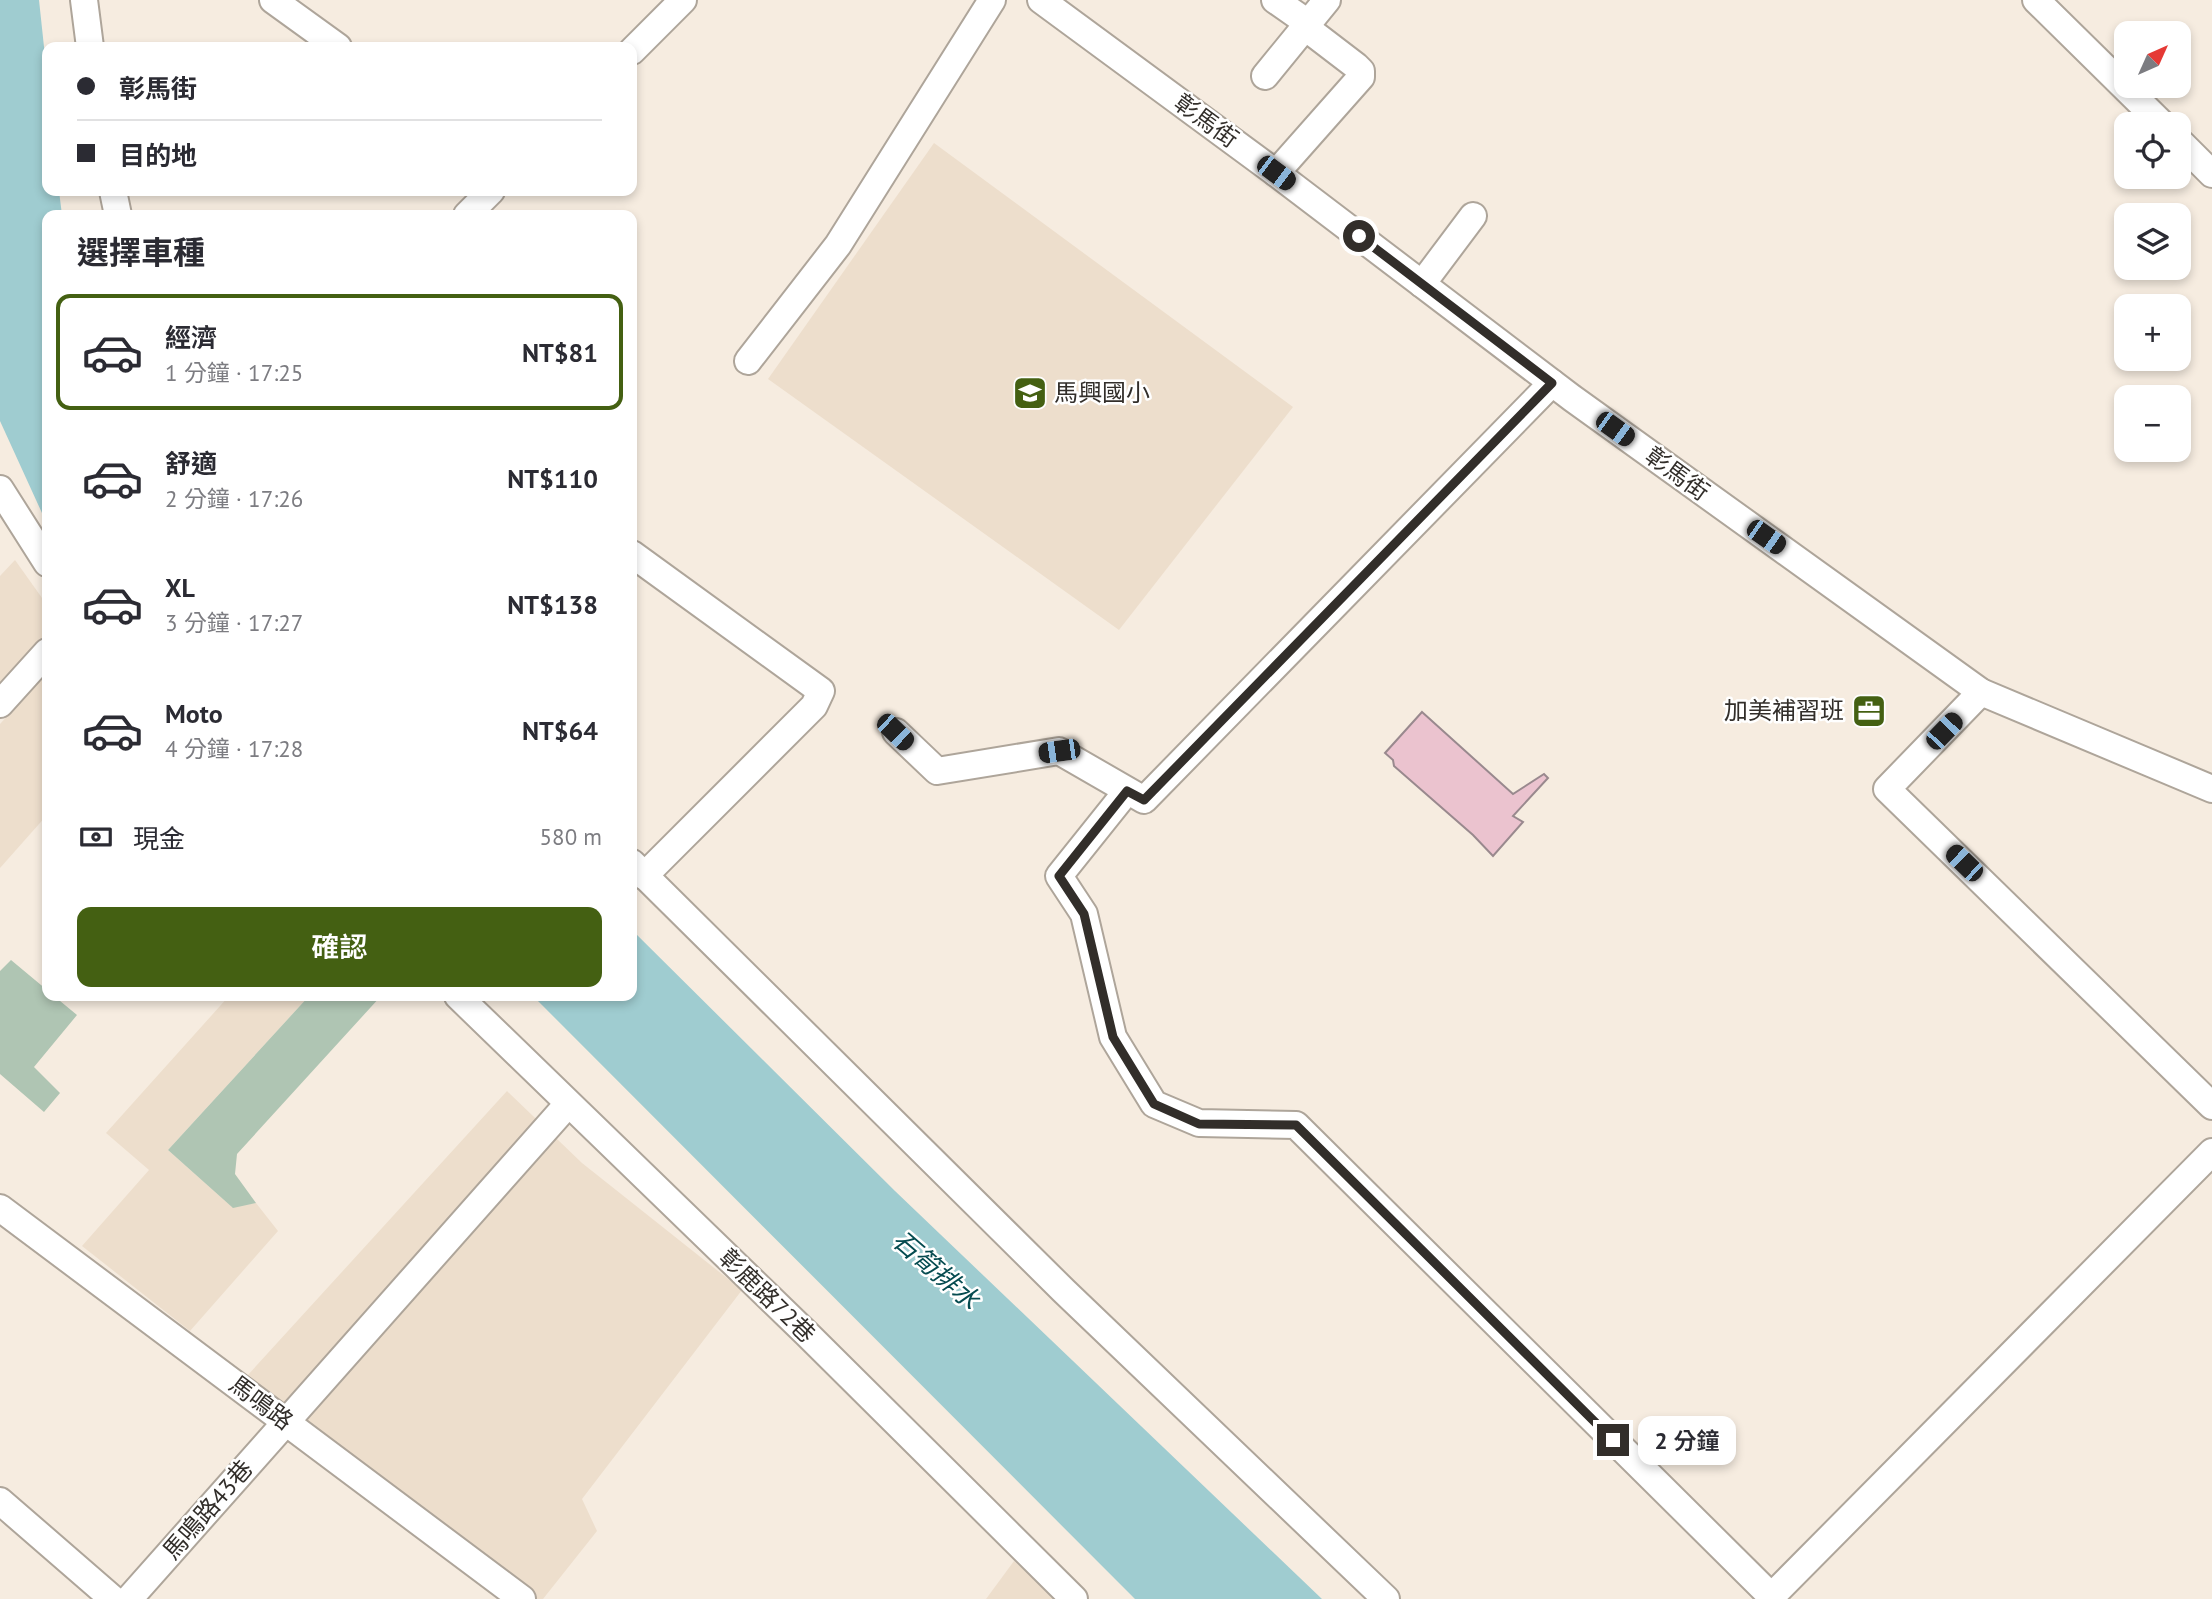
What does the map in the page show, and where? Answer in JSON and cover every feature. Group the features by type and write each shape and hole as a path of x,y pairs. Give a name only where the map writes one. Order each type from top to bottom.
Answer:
{"street":[{"path":"84,0 89,42"},
{"path":"273,0 331,42"},
{"path":"637,46 683,0"},
{"path":"748,361 838,244 992,0"},
{"name":"彰馬街","path":"1041,0 1276,173 1552,383 1981,692 2212,789"},
{"path":"1275,0 1356,66 1362,77 1276,173"},
{"path":"1265,76 1327,0"},
{"path":"2036,0 2150,112"},
{"path":"2191,153 2212,174"},
{"path":"472,210 486,196"},
{"path":"1422,284 1473,216"},
{"path":"895,732 937,771 1059,751 1144,800 1552,383"},
{"path":"0,489 42,555"},
{"path":"637,558 821,691 814,706 638,869 1065,1291 1387,1599"},
{"path":"0,704 42,658"},
{"path":"1981,692 1887,789 2212,1106"},
{"path":"1127,791 1059,876 1084,914 1113,1037 1154,1104 1199,1124 1296,1125 1771,1598 2212,1152"},
{"name":"彰鹿路72巷","path":"463,1001 807,1334 1074,1599"},
{"name":"馬鳴路43巷","path":"129,1599 568,1104"},
{"name":"馬鳴路","path":"0,1208 522,1599"},
{"path":"0,1501 113,1599"}],"shaded area":[{"name":"馬興國小","path":"934,143 1293,407 1119,630 768,379"},
{"path":"15,560 42,598 42,641 0,684 0,576"},
{"path":"42,678 42,821 0,868 0,724"},
{"path":"225,1001 304,1001 168,1150 232,1207 256,1203 278,1231 190,1331 82,1246 149,1170 106,1133"},
{"path":"507,1091 582,1163 742,1290 582,1499 597,1531 543,1599 530,1599 247,1376"},
{"path":"1014,1561 1057,1599 986,1599"}],"green space":[{"path":"11,960 42,986 42,1001 60,1001 77,1015 34,1067 60,1093 44,1112 0,1074 0,971"},
{"path":"304,1001 376,1001 237,1154 235,1174 256,1203 233,1208 168,1150"}],"water":[{"path":"0,0 39,0 43,42 42,196 60,196 61,210 42,210 42,513 0,421"},
{"name":"石筍排水","path":"637,935 895,1191 1322,1599 1135,1599 538,1001 637,1001"}],"building":[{"path":"1422,712 1513,794 1544,774 1548,778 1513,816 1523,822 1493,856 1394,766 1393,760 1385,753"}],"place":[{"name":"馬興國小","path":"1030,393"},
{"name":"加美補習班","path":"1869,711"}],"route":[{"path":"1359,236 1552,383 1144,800 1127,791 1059,876 1084,914 1113,1037 1154,1104 1199,1124 1296,1125 1613,1440"}]}
